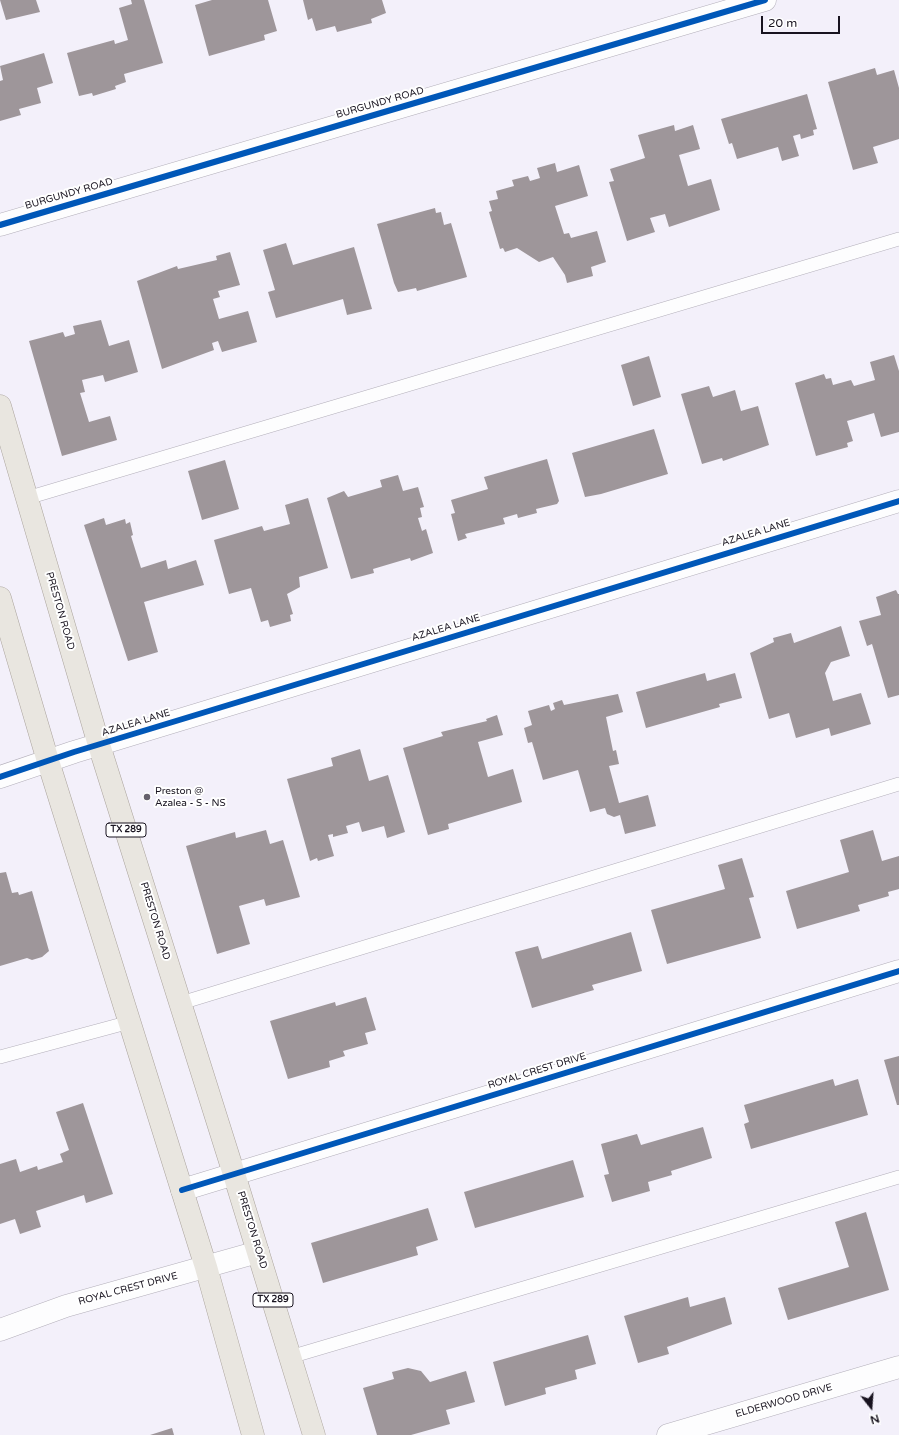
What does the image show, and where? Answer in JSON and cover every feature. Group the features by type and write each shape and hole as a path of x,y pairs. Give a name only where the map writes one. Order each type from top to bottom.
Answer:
{"main road":[{"name":"PRESTON ROAD","path":"0,406 99,745 181,1003 314,1435"},
{"path":"0,598 48,761 206,1268 253,1435"}],"street":[{"name":"BURGUNDY ROAD","path":"0,225 765,0"},
{"name":"AZALEA LANE","path":"0,777 99,745 899,501"},
{"name":"ROYAL CREST DRIVE","path":"182,1190 899,971"},
{"name":"ROYAL CREST DRIVE","path":"0,1330 66,1306 206,1268 258,1252"},
{"name":"ELDERWOOD DRIVE","path":"668,1435 899,1367"}],"lane":[{"path":"27,498 899,239"},
{"path":"181,1003 899,784"},
{"path":"0,1057 130,1022"},
{"path":"290,1357 899,1177"}],"building":[{"path":"0,0 36,0 40,12 6,20"},
{"path":"131,0 144,0 163,63 124,74 126,82 115,86 116,89 93,96 92,93 79,96 67,53 114,40 115,44 128,40 119,8 132,4"},
{"path":"212,0 268,0 277,31 264,35 265,40 209,56 195,5"},
{"path":"303,0 382,0 386,13 371,19 372,23 337,32 335,26 316,31 312,18 308,20"},
{"path":"44,53 53,83 37,88 41,103 19,109 21,115 0,121 0,81 3,80 0,66"},
{"path":"875,68 877,75 894,70 899,88 899,139 873,147 878,163 853,170 828,82"},
{"path":"807,94 817,129 813,130 814,135 801,139 800,134 793,136 799,156 782,161 778,147 737,159 732,143 729,144 721,119"},
{"path":"674,125 675,131 693,125 700,149 679,155 688,186 711,179 720,210 669,227 665,214 650,218 655,232 627,241 609,182 614,181 610,169 645,158 638,135"},
{"path":"555,163 557,172 579,165 588,196 555,206 564,234 569,233 571,238 597,231 606,262 591,267 593,276 567,283 565,275 553,257 539,262 517,248 505,252 503,248 500,249 489,212 492,211 489,201 498,199 496,191 514,186 512,180 528,176 530,181 540,178 537,168"},
{"path":"435,208 436,213 441,212 444,225 451,223 467,277 417,291 416,288 398,292 377,224"},
{"path":"286,243 293,265 354,247 372,309 347,315 343,299 276,318 268,292 275,290 263,250"},
{"path":"230,252 240,285 218,291 220,297 213,299 219,319 248,311 257,342 222,352 218,341 212,343 214,350 162,369 137,281 177,266 178,269 217,260 216,256"},
{"path":"101,320 109,346 129,340 138,372 105,382 103,375 82,380 85,392 80,393 89,422 110,416 117,440 62,456 29,341 63,332 65,337 75,334 73,326"},
{"path":"894,355 899,371 899,432 881,437 874,413 847,421 853,441 847,443 848,447 816,456 795,383 824,374 826,379 831,378 833,385 851,380 854,386 875,380 870,362"},
{"path":"649,356 661,397 633,406 621,365"},
{"path":"709,386 713,397 735,390 741,411 758,406 769,445 723,461 722,458 702,464 681,394"},
{"path":"654,429 668,474 601,494 585,497 572,453"},
{"path":"547,459 559,501 557,504 536,509 537,513 518,518 517,514 503,518 505,524 465,534 467,538 458,541 451,514 455,513 451,500 488,489 484,477"},
{"path":"225,460 239,509 202,520 188,471"},
{"path":"398,475 403,491 418,487 424,507 420,508 422,517 418,518 422,531 426,529 433,553 411,561 410,558 373,569 374,573 351,579 327,498 344,491 348,497 382,487 380,480"},
{"path":"308,498 328,568 299,577 300,587 287,594 293,614 290,615 291,621 270,627 268,620 261,622 251,588 229,594 214,540 262,526 264,531 290,524 285,505"},
{"path":"104,518 106,525 125,519 126,524 130,522 133,535 131,536 141,568 166,560 168,569 196,560 204,585 144,602 158,652 128,661 84,525"},
{"path":"896,590 899,594 899,695 888,698 872,644 867,646 859,621 881,615 876,597"},
{"path":"841,626 850,656 831,662 825,673 833,701 861,693 871,724 831,736 829,728 796,738 789,713 769,719 750,653 774,642 773,638 791,633 794,643"},
{"path":"705,673 707,681 735,673 742,698 719,704 720,707 646,728 636,692"},
{"path":"618,694 623,712 606,717 613,751 616,750 619,764 609,766 619,803 648,795 656,826 625,834 620,815 614,817 607,814 605,808 590,812 578,770 543,780 532,742 528,743 524,728 532,725 528,711 549,705 551,711 555,709 553,703 562,700 564,705"},
{"path":"497,715 503,735 478,742 488,777 513,769 522,802 448,824 449,829 428,835 403,748 443,736 441,732 487,721 486,719"},
{"path":"360,749 369,781 388,775 405,832 387,838 384,826 362,832 359,822 346,826 348,833 333,837 333,834 328,835 334,856 318,861 317,858 310,861 287,779 333,766 331,758"},
{"path":"266,830 270,844 283,840 300,897 266,906 264,899 239,906 250,944 217,954 186,846 235,832 236,838"},
{"path":"873,830 882,861 899,856 899,889 888,892 889,896 858,905 860,911 797,929 786,891 849,872 840,840"},
{"path":"742,858 754,897 749,898 761,938 667,964 651,910 725,889 718,865"},
{"path":"6,872 12,893 18,892 19,895 32,891 49,951 42,957 32,960 27,958 0,966 0,873"},
{"path":"631,932 642,971 592,985 594,990 532,1008 515,952 538,946 542,959"},
{"path":"366,997 376,1030 365,1033 368,1044 343,1051 345,1056 329,1061 330,1067 288,1079 270,1021 335,1002 336,1006"},
{"path":"899,1056 899,1105 897,1105 884,1060"},
{"path":"833,1079 835,1086 858,1079 868,1115 751,1149 744,1124 749,1122 744,1105"},
{"path":"83,1103 113,1194 86,1203 84,1195 36,1211 41,1227 20,1234 15,1219 0,1224 0,1164 16,1159 20,1172 37,1166 38,1170 63,1162 60,1154 69,1150 56,1112"},
{"path":"703,1127 712,1158 671,1171 672,1175 648,1182 650,1191 612,1202 604,1175 609,1174 601,1144 637,1134 641,1145"},
{"path":"573,1160 584,1197 475,1228 464,1192"},
{"path":"428,1208 438,1240 416,1247 418,1255 323,1283 311,1243"},
{"path":"866,1212 889,1290 788,1320 778,1288 849,1267 835,1222"},
{"path":"688,1297 690,1307 725,1297 732,1324 667,1347 669,1354 638,1363 624,1316"},
{"path":"588,1335 596,1364 575,1370 577,1379 545,1388 546,1394 505,1406 493,1362"},
{"path":"408,1368 421,1371 430,1382 466,1371 475,1402 446,1410 450,1424 411,1435 377,1435 363,1388 394,1379 392,1372"},
{"path":"172,1428 174,1435 150,1435"}],"cycle path":[{"path":"0,225 765,0"},
{"path":"0,777 74,752 899,501"},
{"path":"182,1190 899,971"}],"place":[{"name":"Preston @ Azalea - S - NS","path":"147,797"}]}
